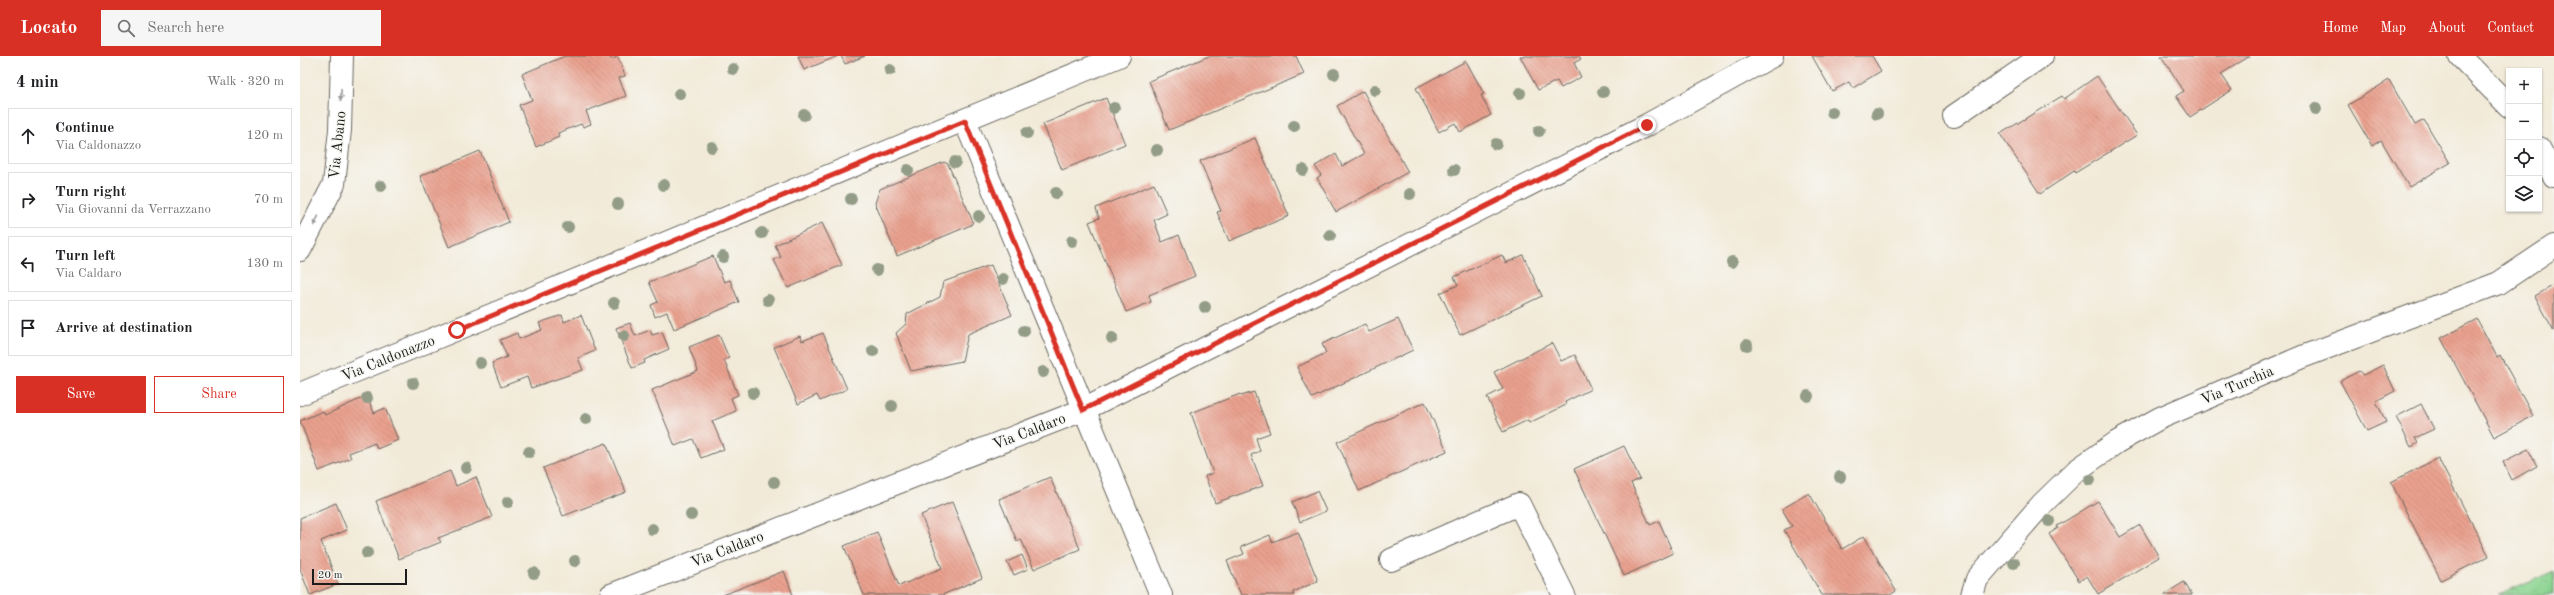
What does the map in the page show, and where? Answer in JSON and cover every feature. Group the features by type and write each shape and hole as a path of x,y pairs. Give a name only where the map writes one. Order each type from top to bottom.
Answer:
{"street":[{"name":"Via Abano","path":"300,250 334,184 340,130 342,56"},
{"name":"Via Caldonazzo","path":"300,394 965,121 1119,56"},
{"name":"Via Caldaro","path":"611,595 1083,410 1640,129 1772,56"},
{"path":"1954,116 2042,56"},
{"path":"2460,56 2507,104"},
{"path":"965,121 1083,410 1161,595"},
{"path":"2542,154 2554,176"},
{"name":"Via Turchia","path":"1972,595 1977,579 2042,504 2077,470 2116,442 2160,418 2302,357 2499,283 2554,246"},
{"path":"1391,560 1519,504 1564,595"}],"green space":[{"path":"2554,571 2554,595 2499,595"}],"building":[{"path":"565,56 610,56 611,59 618,57 625,76 619,78 626,96 586,111 591,124 583,127 581,124 558,133 559,137 536,147 519,105 532,100 522,74"},
{"path":"798,56 838,56 804,70"},
{"path":"841,56 865,56 845,64"},
{"path":"1209,56 1296,56 1304,74 1169,130 1149,81"},
{"path":"1520,56 1579,56 1581,59 1574,63 1581,77 1561,88 1557,81 1538,90"},
{"path":"1812,56 1872,56 1881,71 1853,88 1849,82 1832,91"},
{"path":"2161,56 2250,56 2221,74 2232,90 2190,117 2176,96 2184,91"},
{"path":"1466,61 1484,94 1481,95 1491,115 1460,132 1455,123 1439,132 1416,88"},
{"path":"2097,76 2137,135 2075,173 2074,171 2040,194 2000,134 2062,96 2064,99"},
{"path":"2389,80 2415,125 2424,120 2450,163 2409,187 2381,140 2372,146 2348,105"},
{"path":"1363,91 1408,172 1336,212 1317,178 1321,175 1315,166 1336,154 1342,166 1364,154 1337,106"},
{"path":"1106,98 1125,144 1062,170 1043,124"},
{"path":"1255,138 1289,216 1229,241 1217,212 1221,211 1200,161"},
{"path":"480,151 509,222 449,247 420,176"},
{"path":"944,162 948,164 973,222 971,225 897,256 875,203 880,189"},
{"path":"1154,184 1167,214 1154,220 1162,242 1179,235 1195,276 1149,295 1151,302 1126,312 1089,222 1099,218 1096,208"},
{"path":"822,223 842,265 788,288 774,260 781,257 775,245"},
{"path":"1502,255 1506,263 1523,255 1542,296 1460,335 1440,293 1458,285 1454,277"},
{"path":"713,256 724,282 730,280 739,302 674,329 667,312 655,317 651,305 658,302 649,282"},
{"path":"991,265 1012,315 968,334 962,361 911,371 896,333 906,324 907,314 940,297 943,282"},
{"path":"2554,285 2554,331 2535,296"},
{"path":"562,315 564,322 581,315 595,351 578,358 583,370 531,388 527,377 501,387 492,363 507,357 500,340 517,333 519,339 542,330 539,323"},
{"path":"1398,319 1413,350 1312,398 1297,367 1326,353 1322,344 1365,324 1369,332"},
{"path":"2477,319 2497,357 2500,355 2533,416 2494,437 2441,338"},
{"path":"630,323 635,336 650,330 652,335 662,332 669,349 644,360 645,363 632,368 616,328"},
{"path":"823,333 847,389 820,401 817,395 798,404 774,347 800,336 802,341"},
{"path":"719,335 729,358 724,360 738,395 731,398 736,411 712,421 724,449 701,458 693,439 675,446 652,390 698,371 689,347"},
{"path":"1552,343 1561,361 1575,355 1591,389 1565,402 1566,405 1529,423 1528,420 1503,432 1487,397 1503,389 1494,372"},
{"path":"2383,365 2395,391 2376,401 2386,422 2367,431 2340,381 2359,371 2363,375"},
{"path":"1254,392 1270,433 1256,438 1260,451 1251,455 1263,486 1215,503 1205,476 1213,473 1191,413 1240,394 1241,396"},
{"path":"367,396 374,413 385,408 398,440 377,449 375,443 349,453 351,458 319,471 300,421 323,411 325,415"},
{"path":"1425,402 1447,451 1359,491 1337,442"},
{"path":"2421,404 2434,429 2415,438 2418,443 2411,447 2396,417"},
{"path":"606,443 626,492 563,516 543,468"},
{"path":"1624,446 1640,479 1631,483 1650,525 1659,521 1673,553 1624,576 1574,469"},
{"path":"2528,449 2537,466 2512,480 2503,462"},
{"path":"2438,458 2489,556 2441,580 2391,482"},
{"path":"450,471 456,486 476,477 492,517 438,538 441,542 399,559 376,501"},
{"path":"1050,477 1080,549 1034,569 1021,539 1017,541 999,499"},
{"path":"1317,491 1326,511 1300,522 1292,502"},
{"path":"1809,493 1842,549 1864,536 1896,591 1890,595 1822,595 1784,530 1792,526 1782,509"},
{"path":"2098,501 2120,537 2140,525 2159,557 2098,594 2087,576 2079,581 2049,534 2058,528 2057,526"},
{"path":"952,502 982,578 942,595 864,595 844,546 877,532 899,586 942,568 921,515"},
{"path":"336,503 347,530 321,541 338,584 310,595 300,569 300,518"},
{"path":"1298,532 1318,581 1293,592 1294,595 1241,595 1227,561 1244,554 1241,547 1270,535 1272,542"},
{"path":"1022,555 1028,569 1014,575 1007,562"},
{"path":"784,571 793,595 723,595"},
{"path":"2184,582 2192,595 2165,595 2165,594"}],"route":[{"path":"457,330 965,121 1083,410 1647,125"}]}
